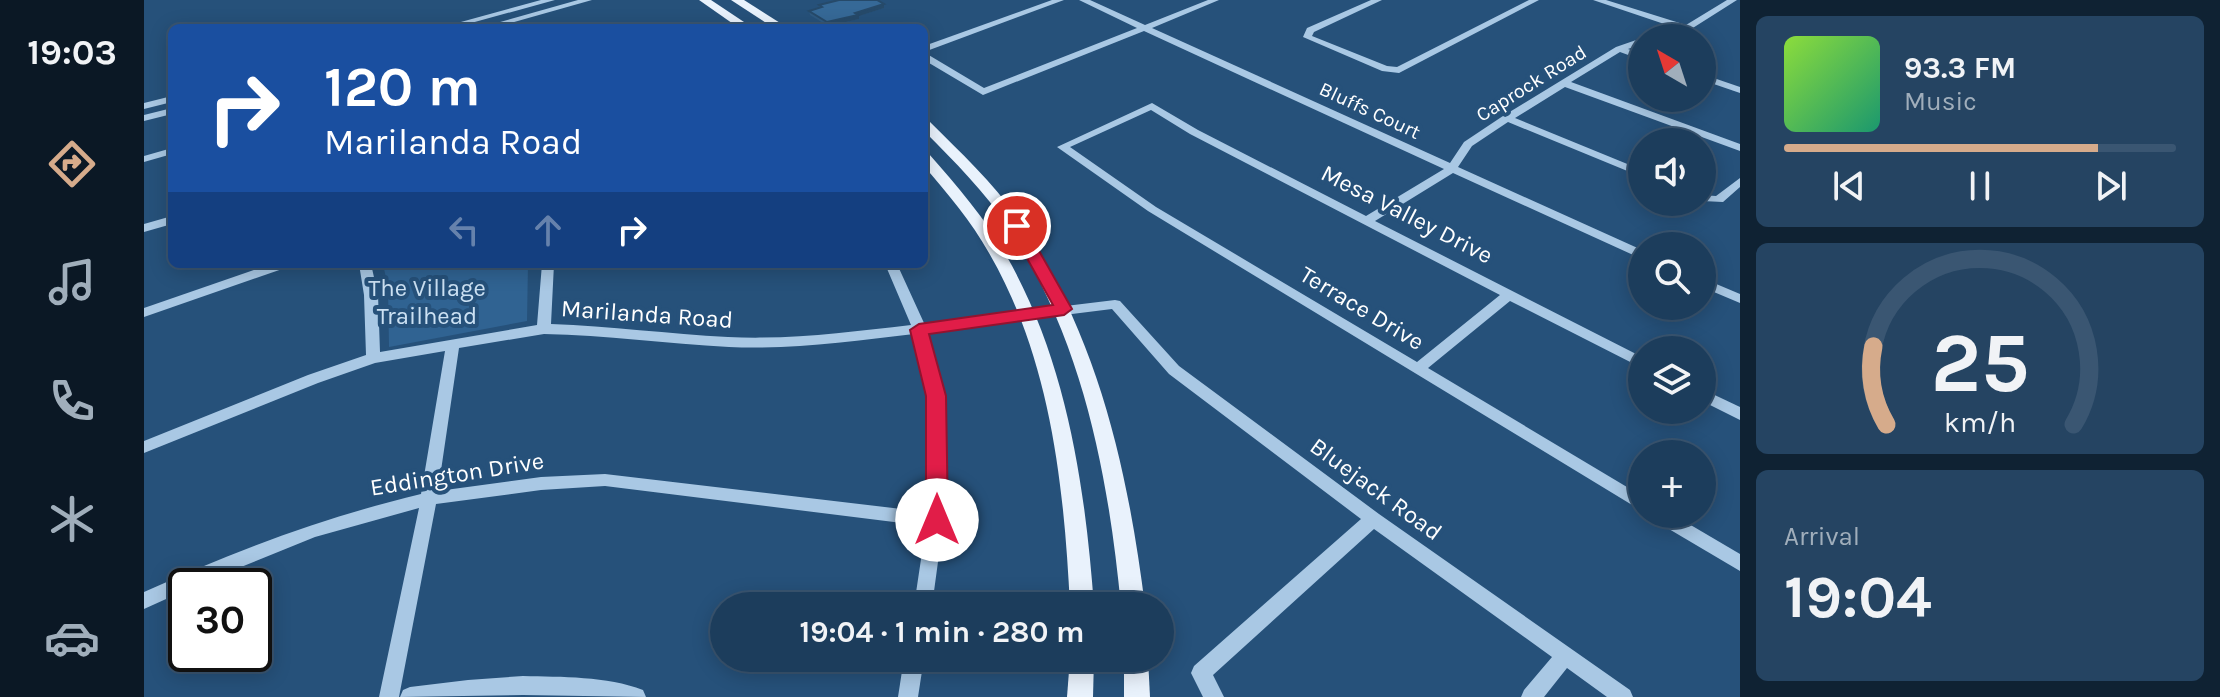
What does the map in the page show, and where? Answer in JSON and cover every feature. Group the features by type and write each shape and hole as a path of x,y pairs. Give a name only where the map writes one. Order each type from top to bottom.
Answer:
{"main road":[{"path":"704,0 741,24"},
{"path":"736,0 776,24"},
{"path":"756,24 769,20"},
{"path":"928,128 970,167 1001,205 1039,260 1064,309 1093,382 1111,448 1125,524 1132,592"},
{"path":"928,161 958,195 987,235 1028,313 1054,389 1064,433 1078,529 1081,592"},
{"path":"1080,697 1081,672"},
{"path":"1136,672 1137,697"}],"street":[{"path":"458,24 551,0"},
{"path":"498,24 588,0"},
{"path":"928,48 1060,0"},
{"name":"Bluffs Court","path":"1083,0 1628,249"},
{"path":"928,58 983,92 1213,0"},
{"path":"1378,0 1306,35 1385,69 1399,70 1535,0"},
{"path":"1597,0 1673,24"},
{"path":"1693,24 1733,0"},
{"name":"Caprock Road","path":"1368,220 1451,169 1468,144 1628,46"},
{"path":"1619,49 1628,52"},
{"path":"1716,82 1740,90"},
{"path":"1564,83 1740,148"},
{"path":"144,106 168,100"},
{"name":"Mesa Valley Drive","path":"1062,147 1152,106 1194,132 1628,356"},
{"path":"144,118 168,112"},
{"path":"1507,118 1628,168"},
{"name":"Terrace Drive","path":"1062,147 1152,209 1628,496"},
{"path":"144,159 168,152"},
{"path":"1716,200 1740,181"},
{"path":"144,228 168,221"},
{"path":"144,313 273,268"},
{"path":"366,268 371,295 373,358"},
{"path":"544,329 548,268"},
{"path":"893,268 919,330 936,396 937,520 925,592"},
{"path":"1716,288 1740,299"},
{"path":"1418,369 1510,294"},
{"name":"Marilanda Road","path":"144,447 373,358 544,329 599,330 729,342 810,342 1115,304"},
{"name":"Bluejack Road","path":"1115,304 1174,370 1373,519 1623,697"},
{"path":"389,697 429,498 453,343"},
{"path":"1716,401 1740,414"},
{"name":"Eddington Drive","path":"144,601 265,545 331,522 429,498 536,483 605,480 937,520"},
{"path":"1214,697 1201,673 1373,519"},
{"path":"1681,528 1740,563"},
{"path":"1531,697 1566,655"},
{"path":"908,697 912,672"},
{"path":"410,697 480,686 584,686 636,697"}],"green space":[{"name":"The Village Trailhead","path":"384,268 528,268 527,321 389,347 388,287"}],"building":[{"path":"839,0 877,0 884,4 855,13 858,15 827,22 809,11"}],"route":[{"path":"937,520 936,396 919,330 1064,309 1017,226"}]}
